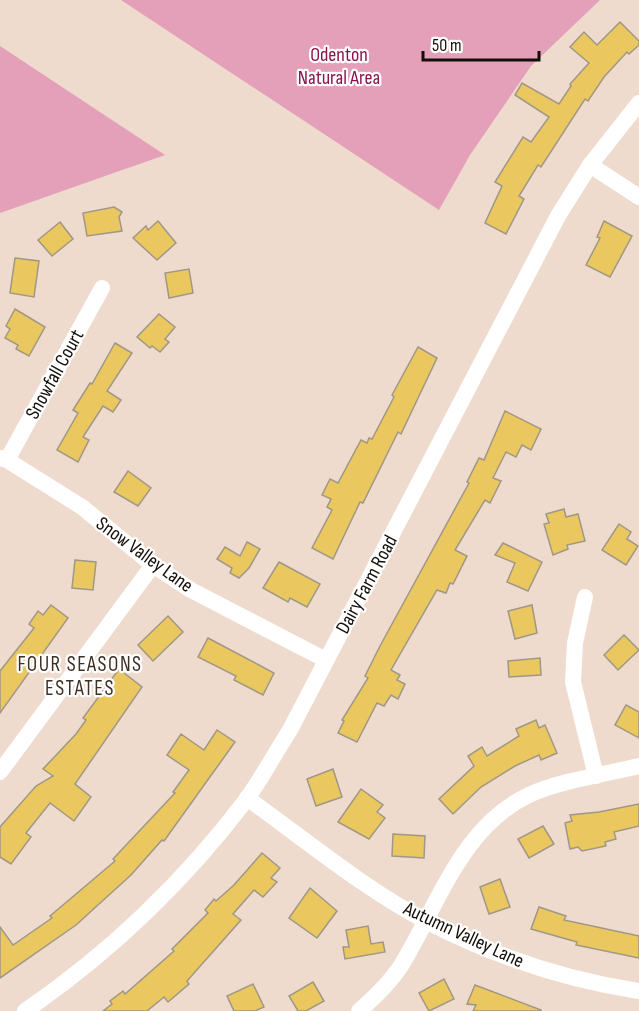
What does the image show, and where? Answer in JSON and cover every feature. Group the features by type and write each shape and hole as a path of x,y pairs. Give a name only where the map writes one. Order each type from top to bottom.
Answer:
{"street":[{"name":"Dairy Farm Road","path":"25,1011 69,981 134,927 193,865 247,798 290,730 558,216 590,165 639,103"},
{"path":"590,165 639,197"},
{"name":"Snowfall Court","path":"3,459 102,288"},
{"name":"Snow Valley Lane","path":"3,459 82,507 153,565 191,590 326,660"},
{"path":"0,772 153,565"},
{"path":"585,597 575,643 573,682 596,776"},
{"path":"360,1011 375,998 401,966 468,846 492,819 529,795 639,766"},
{"name":"Autumn Valley Lane","path":"247,798 380,892 426,921 522,963 568,976 639,991"}],"green space":[{"name":"Odenton Natural Area","path":"121,0 600,0 531,66 470,155 439,210"},
{"path":"0,46 165,155 0,213"}],"building":[{"path":"620,22 639,41 639,45 629,54 627,52 604,77 588,101 585,99 541,167 538,165 519,196 524,199 506,234 485,223 502,186 495,182 523,137 531,142 549,117 515,95 522,83 559,104 571,86 570,84 589,63 570,47 584,32 597,45"},
{"path":"114,207 122,212 119,217 122,231 87,236 83,213"},
{"path":"158,221 176,243 157,260 133,238 146,226 148,230"},
{"path":"604,221 632,236 610,277 586,265 600,238 597,237"},
{"path":"60,222 73,239 52,256 38,240"},
{"path":"15,258 39,261 34,297 10,293"},
{"path":"189,269 193,293 169,298 165,273"},
{"path":"15,309 45,327 29,356 16,349 18,345 5,338 10,329 6,326"},
{"path":"159,314 175,327 165,339 169,342 160,352 152,346 150,348 137,337"},
{"path":"115,343 132,353 107,391 121,400 113,412 103,406 83,437 89,440 78,462 57,450 78,413 73,410 90,383 92,384"},
{"path":"418,347 437,358 401,434 398,432 363,503 360,502 333,559 312,548 332,510 327,507 331,499 322,495 330,479 338,483 361,440 367,443 369,438 372,439"},
{"path":"505,411 541,429 531,450 522,445 516,457 506,452 493,478 501,481 490,503 485,500 455,550 467,556 453,584 450,583 446,593 437,590 391,670 400,675 397,680 405,684 398,699 391,695 384,706 377,703 357,742 338,733 344,721 342,720 368,678 365,676 380,646 469,483 467,482 479,458 484,460"},
{"path":"128,471 151,488 138,506 114,492"},
{"path":"564,509 566,517 578,514 585,541 567,545 568,549 553,555 544,524 549,523 546,514"},
{"path":"619,524 631,532 627,539 638,546 626,565 602,550"},
{"path":"247,542 260,549 249,568 239,578 230,573 232,568 217,559 225,547 240,556"},
{"path":"503,543 542,562 528,591 507,582 515,563 495,555"},
{"path":"75,560 96,562 93,590 72,588"},
{"path":"279,562 320,584 307,607 290,598 288,602 263,588"},
{"path":"51,605 68,618 0,713 0,671 34,628 29,624 38,611 43,615"},
{"path":"532,605 537,633 515,639 508,611"},
{"path":"168,616 183,632 153,661 138,645"},
{"path":"624,635 639,650 618,670 604,655"},
{"path":"208,638 274,673 263,695 234,680 236,676 198,657"},
{"path":"540,658 541,675 509,677 508,661"},
{"path":"119,669 142,687 75,784 91,797 74,821 50,803 26,833 31,837 11,864 0,857 0,827 36,786 53,776 43,769 76,734 86,720 83,718"},
{"path":"626,705 639,712 639,738 615,725"},
{"path":"536,720 539,728 545,725 557,753 541,760 539,755 515,766 481,787 453,814 439,799 474,766 468,756 482,747 487,756 519,736 516,729"},
{"path":"217,730 235,742 164,841 162,840 131,875 76,925 0,978 0,927 13,945 52,918 50,916 115,861 113,859 175,793 173,792 189,770 167,755 181,734 204,750"},
{"path":"333,769 342,797 316,806 307,779"},
{"path":"361,789 383,805 377,812 385,818 369,839 338,822"},
{"path":"639,804 639,826 614,832 616,839 605,842 606,846 582,851 578,847 570,849 565,823 572,821 570,815"},
{"path":"543,826 554,844 529,858 518,839"},
{"path":"393,834 425,836 424,858 392,856"},
{"path":"262,853 280,868 271,878 277,882 263,897 254,890 233,914 241,920 187,981 189,984 168,1002 164,997 147,1011 103,1011 112,1004 110,1001 123,991 125,994 174,951 172,949 208,913 205,910 214,899 216,901 234,885"},
{"path":"500,879 510,907 489,914 480,887"},
{"path":"310,888 337,911 317,938 289,918"},
{"path":"539,907 566,916 564,920 639,936 639,958 576,945 577,942 531,929"},
{"path":"368,926 371,944 383,942 385,952 345,959 343,947 349,947 346,930"},
{"path":"444,979 454,999 429,1011 419,993"},
{"path":"313,982 324,1001 306,1011 298,1011 289,996"},
{"path":"253,984 264,1007 255,1011 234,1011 227,996"},
{"path":"475,985 541,1011 473,1011 476,1005 467,1004"}],"district":[{"name":"FOUR SEASONS ESTATES","path":"80,676"}]}
